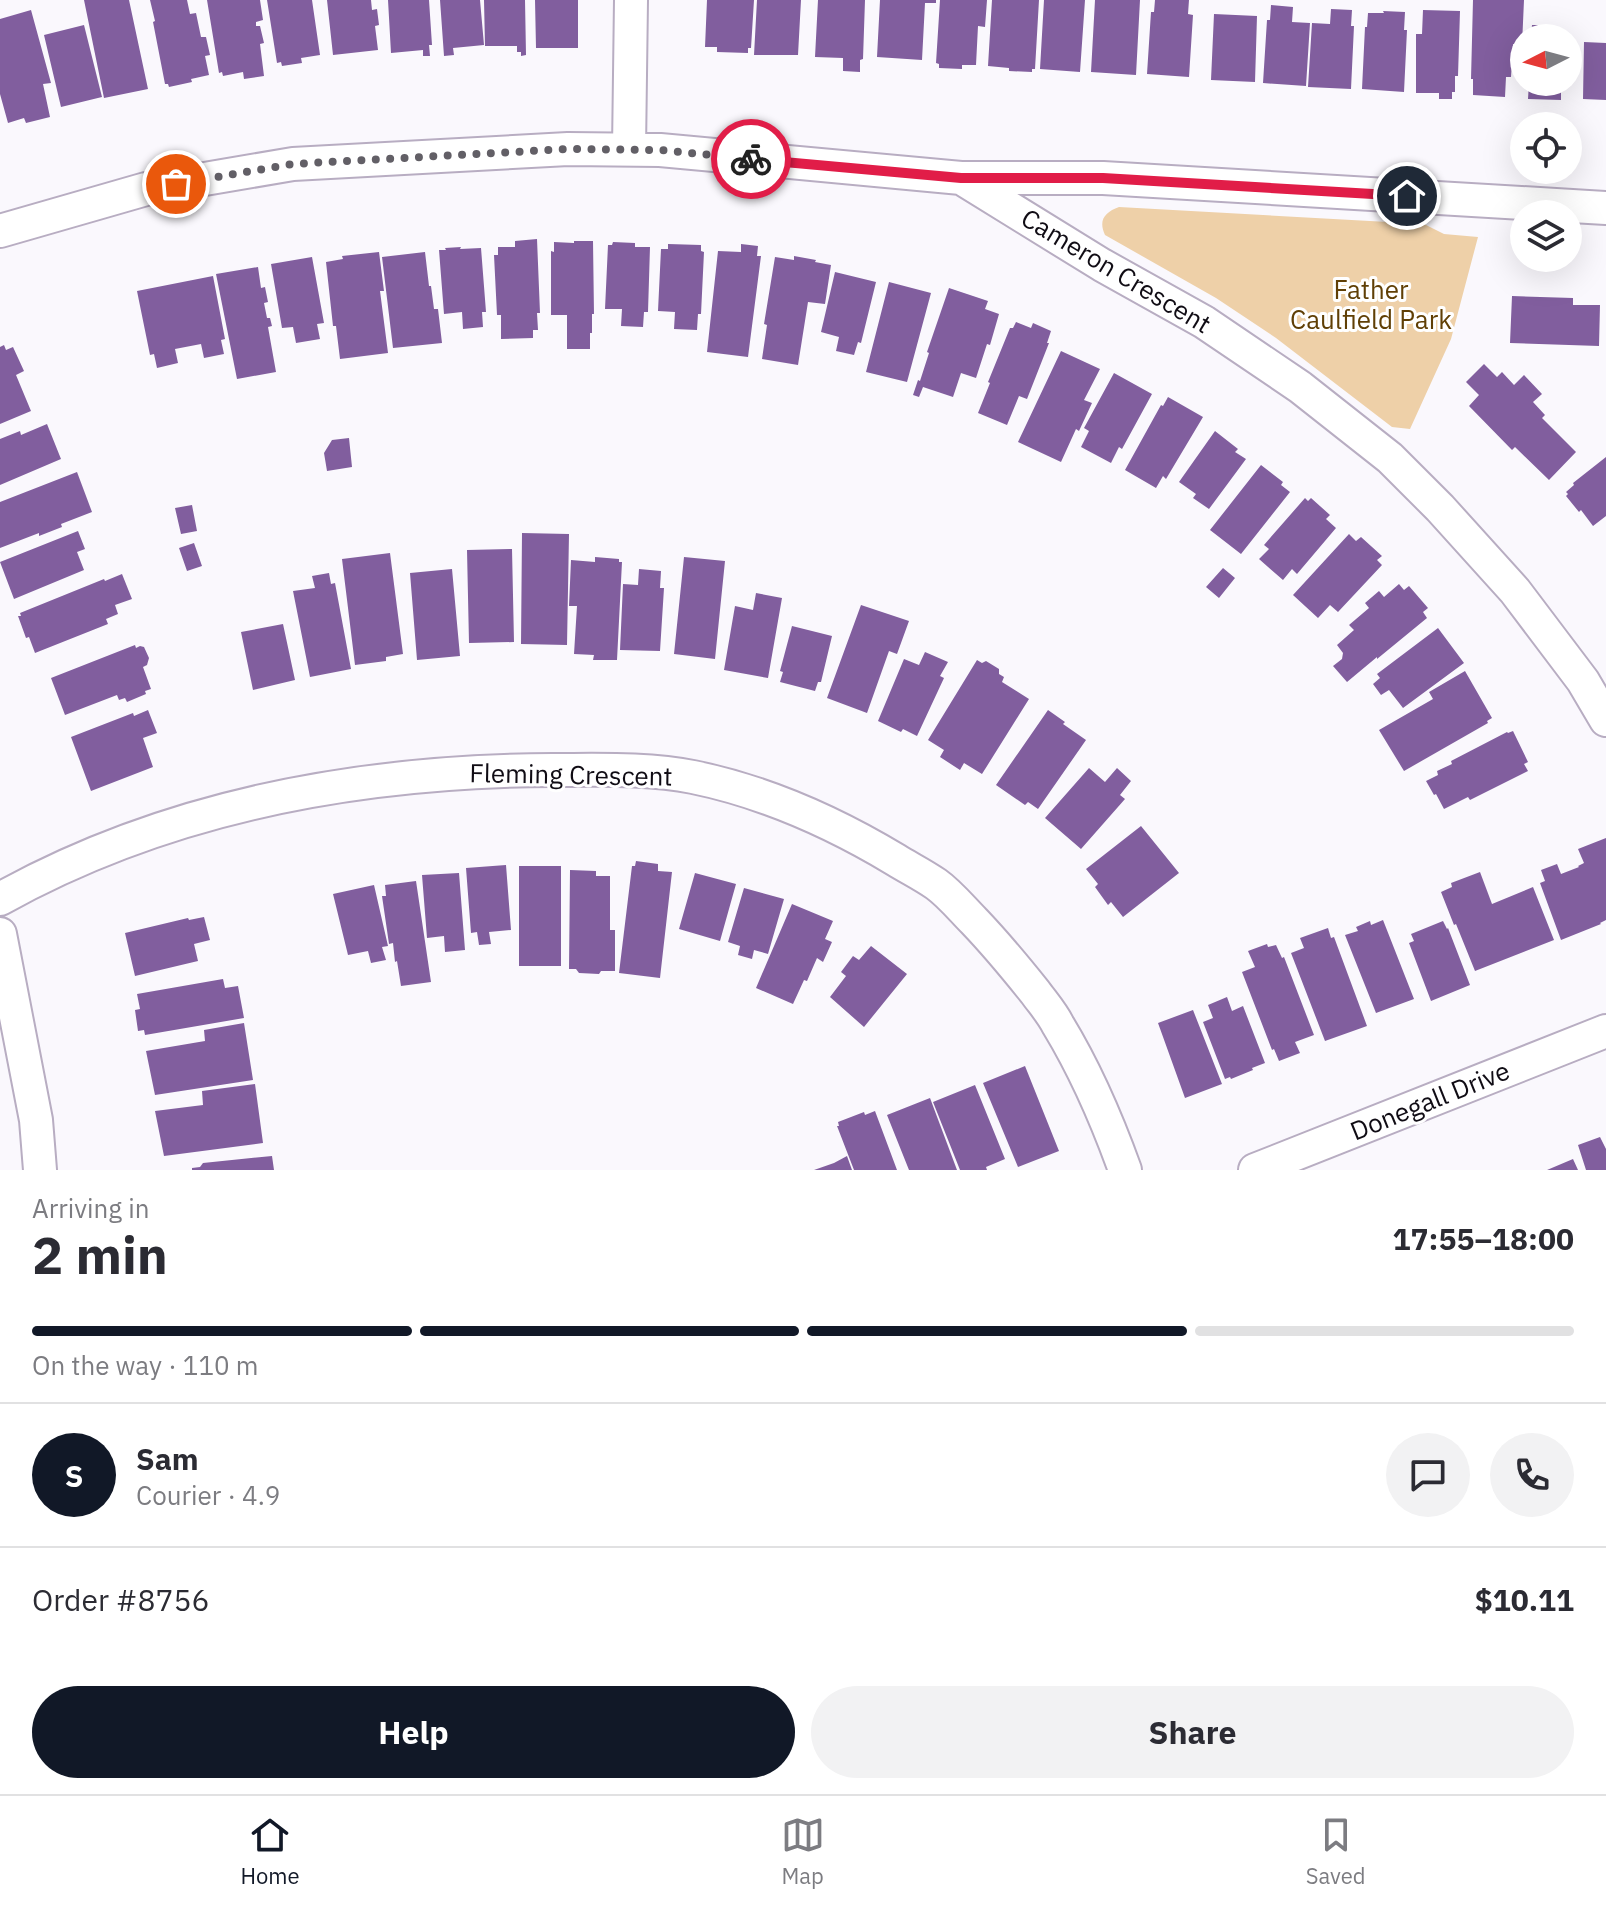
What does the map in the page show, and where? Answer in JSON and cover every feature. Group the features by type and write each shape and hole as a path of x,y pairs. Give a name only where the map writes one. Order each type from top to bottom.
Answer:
{"street":[{"path":"629,149 631,0"},
{"name":"Cameron Crescent","path":"0,231 146,189 293,164 568,149 629,149 961,178 1102,265 1204,322 1300,387 1390,458 1515,591 1583,681 1606,720"},
{"path":"961,178 1103,178 1606,208"},
{"name":"Fleming Crescent","path":"0,899 43,875 177,823 228,808 321,789 412,776 522,770 621,770 691,776 772,798 857,837 939,886 1002,949 1057,1021 1090,1083 1125,1170"},
{"path":"0,934 36,1120 40,1170"},
{"name":"Donegall Drive","path":"1255,1170 1606,1031"}],"green space":[{"name":"Father Caulfield Park","path":"1119,207 1424,224 1444,234 1478,237 1451,339 1410,429 1392,427 1276,338 1216,298 1105,235 1102,225 1104,217"}],"building":[{"path":"84,0 129,0 148,89 104,98"},
{"path":"150,0 187,0 190,14 196,13 201,37 206,37 210,55 205,56 209,75 169,87 165,84"},
{"path":"207,0 260,0 263,20 256,22 256,26 260,26 264,43 260,44 264,76 244,79 243,72 223,76 222,72 219,73"},
{"path":"267,0 312,0 320,55 301,58 302,63 282,66 281,62 277,63"},
{"path":"327,0 371,0 372,10 377,9 379,25 375,26 378,50 333,55"},
{"path":"388,0 429,0 430,56 423,56 423,50 391,53"},
{"path":"440,0 480,0 484,45 453,48 454,55 444,56"},
{"path":"484,0 525,0 526,55 521,56 521,52 517,52 517,46 485,46"},
{"path":"535,0 578,0 578,48 536,48"},
{"path":"707,0 754,0 751,48 748,48 748,53 717,52 717,47 705,47"},
{"path":"757,0 801,0 798,55 754,55"},
{"path":"818,0 865,0 860,72 843,71 843,58 815,57"},
{"path":"880,0 936,0 936,3 925,3 922,60 877,57"},
{"path":"940,0 987,0 985,27 978,26 976,65 962,65 962,69 939,68 936,63"},
{"path":"992,0 1039,0 1035,69 1032,72 988,66"},
{"path":"1044,0 1085,0 1080,72 1040,69"},
{"path":"1095,0 1140,0 1136,75 1091,72"},
{"path":"1155,0 1189,0 1188,14 1193,15 1189,77 1147,74 1151,12 1154,12"},
{"path":"1473,0 1524,0 1523,24 1510,24 1510,77 1506,77 1505,97 1473,95"},
{"path":"1271,5 1293,7 1292,22 1310,23 1306,86 1263,83 1267,20 1270,20"},
{"path":"1331,9 1352,10 1351,89 1308,87 1312,23 1330,24"},
{"path":"31,10 51,83 43,84 50,117 26,123 24,118 8,123 0,94 0,19"},
{"path":"1423,10 1460,11 1458,76 1455,76 1452,99 1439,99 1439,93 1416,93 1416,34 1422,34"},
{"path":"1405,12 1404,92 1362,89 1368,13"},
{"path":"1214,14 1257,16 1255,82 1211,80"},
{"path":"84,25 102,97 61,107 44,35"},
{"path":"1584,42 1606,43 1606,100 1583,99"},
{"path":"1528,96 1561,96 1561,100 1528,99"},
{"path":"537,239 538,330 533,330 533,338 501,339 494,255 498,255 498,247 515,247 515,241"},
{"path":"593,241 594,314 590,349 567,349 567,315 551,315 551,251 554,252 554,242"},
{"path":"613,242 650,247 648,312 644,312 643,327 621,326 622,309 605,309 608,245"},
{"path":"668,244 701,245 704,252 701,314 698,314 697,330 674,329 675,312 658,311 661,249 668,249"},
{"path":"741,244 758,246 757,256 761,256 748,357 707,352 718,251 741,252"},
{"path":"481,248 486,312 482,312 483,327 463,329 462,312 444,314 439,250"},
{"path":"379,252 384,291 380,291 388,353 340,359 326,262 343,259 342,256"},
{"path":"425,252 442,343 393,348 382,257"},
{"path":"794,256 831,265 825,304 808,302 798,365 762,359 767,325 764,324 775,257 794,260"},
{"path":"312,257 324,323 317,324 320,339 296,343 293,327 282,328 271,264"},
{"path":"258,267 261,288 265,287 268,302 264,303 272,326 268,327 276,372 237,379 216,274"},
{"path":"835,272 876,282 861,343 858,342 854,355 836,351 839,337 821,332"},
{"path":"213,276 225,339 221,340 224,354 204,358 201,344 175,349 178,363 157,368 154,354 150,355 137,291"},
{"path":"889,282 931,293 907,382 866,372"},
{"path":"949,288 988,301 985,309 999,314 976,378 961,373 953,397 923,387 919,397 913,395"},
{"path":"1512,296 1573,298 1573,305 1600,305 1599,346 1510,343"},
{"path":"1016,322 1031,328 1033,323 1051,331 1027,399 1019,396 1007,425 978,413 1010,328"},
{"path":"4,345 6,350 13,347 24,371 16,375 31,411 0,424 0,347"},
{"path":"1061,351 1100,369 1084,400 1092,403 1061,462 1018,442"},
{"path":"1484,364 1497,377 1502,372 1514,385 1524,375 1542,394 1533,402 1545,415 1542,418 1576,452 1549,480 1515,447 1512,450 1469,406 1479,395 1466,382"},
{"path":"1114,373 1152,394 1111,463 1081,447 1089,431 1084,428"},
{"path":"1168,397 1203,417 1166,479 1163,476 1156,488 1125,470"},
{"path":"47,424 61,459 0,485 0,439 20,431 21,435"},
{"path":"1215,431 1246,459 1209,509 1193,498 1196,494 1179,482"},
{"path":"349,438 352,467 327,471 324,453 332,440"},
{"path":"1606,457 1606,516 1593,526 1566,496 1566,492"},
{"path":"1261,465 1283,482 1281,485 1290,492 1241,554 1210,530"},
{"path":"77,472 92,512 39,536 39,533 0,548 0,502"},
{"path":"1305,498 1308,501 1311,498 1330,515 1326,519 1336,528 1297,574 1292,569 1283,580 1259,559 1269,549 1264,545"},
{"path":"192,505 197,531 181,534 175,508"},
{"path":"78,531 85,549 77,552 84,570 14,599 0,562"},
{"path":"522,533 569,534 567,645 521,644"},
{"path":"1349,534 1356,541 1361,537 1382,556 1377,560 1382,565 1338,612 1330,605 1318,618 1293,595"},
{"path":"194,543 202,566 187,571 179,548"},
{"path":"512,549 514,642 469,643 467,550"},
{"path":"390,553 403,654 386,657 386,661 355,665 342,559"},
{"path":"595,557 619,559 622,562 617,660 593,660 594,655 574,654 577,606 569,606 571,560 595,562"},
{"path":"684,557 725,561 715,659 674,654"},
{"path":"1223,568 1235,578 1219,598 1206,587"},
{"path":"452,569 460,656 417,660 410,573"},
{"path":"639,569 661,571 660,588 664,588 660,651 620,650 623,584 638,585"},
{"path":"329,573 331,584 335,583 351,669 310,677 293,591 315,588 312,576"},
{"path":"122,574 132,599 115,605 118,614 106,619 108,624 35,653 29,637 26,638 18,616 21,616 20,613"},
{"path":"1399,584 1404,590 1409,586 1428,608 1423,612 1427,618 1347,682 1333,666 1342,659 1343,653 1337,645 1354,630 1349,625 1369,608 1365,603 1379,591 1384,597"},
{"path":"756,593 782,598 768,678 724,670 735,606 753,610"},
{"path":"861,605 909,621 897,654 889,651 867,713 827,698"},
{"path":"283,624 295,680 253,690 241,632"},
{"path":"792,626 832,636 821,682 818,682 815,691 780,682"},
{"path":"1438,628 1464,663 1403,708 1389,690 1381,695 1373,684 1380,678 1377,674"},
{"path":"135,645 136,648 144,647 149,658 143,667 151,689 145,691 146,694 127,702 125,698 119,700 117,695 65,715 51,678"},
{"path":"925,652 948,662 940,676 944,678 917,736 878,721 904,659 919,665"},
{"path":"977,660 982,663 986,661 999,669 999,674 1004,677 1002,682 1029,699 982,774 964,763 960,770 940,757 944,750 928,740"},
{"path":"1465,671 1492,718 1404,771 1379,730 1433,699 1429,692"},
{"path":"148,710 157,733 143,738 153,767 91,791 71,737"},
{"path":"1048,710 1086,740 1038,809 1028,802 1025,805 996,785"},
{"path":"1513,731 1528,762 1524,764 1528,771 1470,800 1468,797 1444,809 1426,781 1452,764 1451,761"},
{"path":"1089,768 1105,782 1117,768 1131,781 1120,795 1125,799 1081,849 1045,818"},
{"path":"1141,826 1179,873 1123,917 1111,902 1108,905 1095,887 1098,884 1086,869"},
{"path":"1606,838 1606,920 1561,940 1540,883 1545,881 1541,870 1557,864 1561,874 1579,867 1584,863 1578,849"},
{"path":"636,861 658,864 658,871 672,872 660,978 619,973 632,866"},
{"path":"506,865 511,930 489,932 491,944 479,945 477,932 471,933 466,868"},
{"path":"519,866 561,866 561,966 519,966"},
{"path":"570,870 596,871 596,876 610,876 610,930 615,930 615,971 601,971 599,974 569,969"},
{"path":"1480,872 1492,904 1533,887 1554,940 1475,971 1441,892 1452,887 1451,883"},
{"path":"459,873 465,950 445,952 444,936 427,938 422,875"},
{"path":"695,873 736,884 720,941 679,929"},
{"path":"416,881 431,982 401,986 393,943 389,944 382,896 386,896 385,885"},
{"path":"374,885 388,946 382,947 386,960 371,963 368,951 348,955 333,894"},
{"path":"744,888 784,899 768,954 754,950 752,959 738,955 740,946 728,942"},
{"path":"792,904 833,921 825,939 832,942 823,962 817,958 793,1004 756,988"},
{"path":"204,917 210,940 194,944 198,961 135,976 125,933"},
{"path":"1383,920 1414,999 1376,1013 1345,935 1358,931 1356,927 1370,921 1371,925"},
{"path":"1443,921 1470,985 1431,1001 1409,943 1414,941 1411,934"},
{"path":"1328,928 1367,1026 1325,1041 1291,953 1304,948 1300,938"},
{"path":"1267,944 1268,947 1276,945 1284,957 1314,1035 1295,1042 1300,1053 1279,1061 1242,972 1255,967 1248,951"},
{"path":"871,946 907,974 864,1027 830,997 846,976 841,972 853,956 859,960"},
{"path":"223,979 225,988 238,986 244,1018 145,1035 144,1030 138,1031 135,1010 140,1009 137,994"},
{"path":"1227,997 1232,1011 1243,1006 1265,1063 1231,1079 1225,1079 1203,1022 1213,1018 1208,1005"},
{"path":"1193,1010 1222,1084 1185,1098 1158,1023"},
{"path":"244,1023 253,1080 155,1095 146,1051 205,1041 204,1030"},
{"path":"1025,1066 1059,1151 1018,1167 983,1083"},
{"path":"255,1084 263,1143 164,1156 155,1111 203,1105 202,1091"},
{"path":"975,1085 1005,1159 986,1167 987,1170 960,1170 933,1102"},
{"path":"930,1098 957,1170 909,1170 887,1115"},
{"path":"875,1111 897,1170 854,1170 837,1126 838,1122"},
{"path":"1600,1137 1606,1149 1606,1170 1586,1170 1578,1145"},
{"path":"272,1156 274,1170 192,1170 203,1163"},
{"path":"847,1156 852,1170 814,1170 834,1163"},
{"path":"1573,1159 1578,1170 1547,1170"}],"way so far":[{"path":"176,184 293,164 568,149 660,150 751,159"}],"route":[{"path":"751,159 961,178 1103,178 1407,196"}]}
